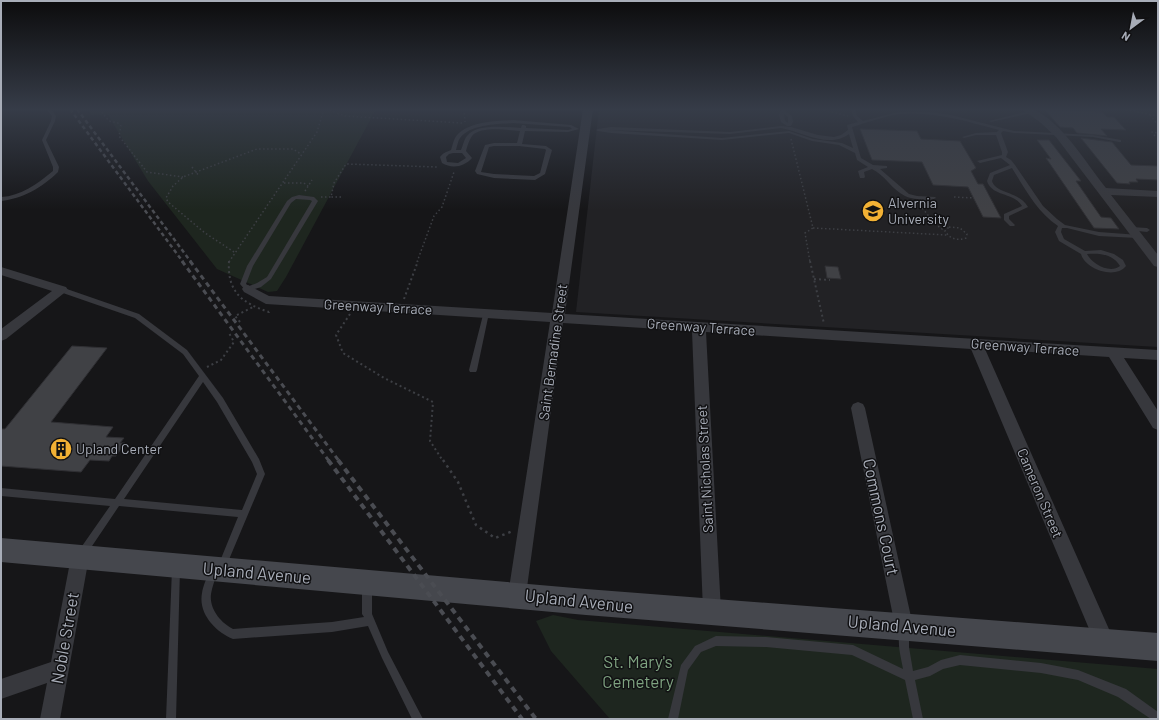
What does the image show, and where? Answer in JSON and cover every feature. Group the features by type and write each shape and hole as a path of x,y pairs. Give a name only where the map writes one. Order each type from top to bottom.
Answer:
{"street":[{"name":"Saint Bernadine Street","path":"517,595 585,143"},
{"path":"1065,143 1158,263"},
{"path":"1103,191 1158,194"},
{"path":"1,271 62,290"},
{"name":"Greenway Terrace","path":"248,289 266,300 1158,355"},
{"path":"1,336 62,290"},
{"name":"Saint Nicholas Street","path":"699,327 712,611"},
{"name":"Cameron Street","path":"976,344 1105,643"},
{"path":"1114,353 1155,416"},
{"name":"Commons Court","path":"858,408 904,626"},
{"name":"Upland Avenue","path":"1,550 217,570 474,591 614,605 712,611 1158,647"},
{"name":"Noble Street","path":"50,719 80,557"},
{"path":"1,689 59,670"}],"lane":[{"path":"1,199 10,199 22,194 54,172 56,167 45,143"},
{"path":"453,151 457,143"},
{"path":"463,151 466,143"},
{"path":"837,143 857,152"},
{"path":"854,143 861,161 881,171 904,193 915,197 933,198"},
{"path":"1003,143 1005,152 1003,157"},
{"path":"490,145 519,145 546,148 549,150 542,174 539,177 528,178 481,174 478,171 482,159 490,145"},
{"path":"469,158 463,151 453,151 447,153 442,159 448,164 456,166 469,158 482,159"},
{"path":"980,161 1003,157 1009,161 1038,206 1053,221 1063,226 1072,226 1099,234 1147,230"},
{"path":"1013,166 992,174 990,177 990,184 995,190 1019,198 1024,202 1025,207"},
{"path":"862,177 860,172 862,169 885,167"},
{"path":"294,198 312,198 315,201 269,278 259,286 248,289 243,284 250,266 289,202 294,198"},
{"path":"1012,225 1006,219 1006,215 1025,207 1038,206"},
{"path":"1063,226 1058,230 1060,238 1065,244 1084,253 1091,252 1106,254 1121,262 1123,266 1118,271 1106,270 1089,261 1085,257 1084,253"},
{"path":"1053,237 1060,238"},
{"path":"62,290 137,316 185,352 220,400 256,461 261,474 206,595 210,612 219,625 233,634 332,627 370,621"},
{"path":"473,370 486,313"},
{"path":"80,557 118,502 201,374"},
{"path":"1,492 244,514"},
{"path":"171,719 176,566"},
{"path":"367,583 367,614 385,655 418,719"},
{"path":"904,626 904,647 918,719"},
{"path":"673,719 684,668 698,649 716,641 766,642 853,650 909,677 930,671 941,665 960,660 1041,668 1078,675 1122,692 1158,718"}],"path":[{"path":"124,143 147,172 183,176 265,148 293,149 301,154"},
{"path":"792,143 812,228"},
{"path":"341,197 331,196 334,183 346,164 456,166 442,207 434,216 401,308"},
{"path":"192,167 199,176"},
{"path":"183,176 173,186 166,198 168,202 205,233 234,252"},
{"path":"302,197 312,180"},
{"path":"283,183 304,183 308,186"},
{"path":"915,197 916,201 930,215 937,227 947,235"},
{"path":"954,197 974,198"},
{"path":"826,335 805,239 805,233 812,228 947,235 958,240 964,239 967,236 965,232 956,227 949,227 945,232"},
{"path":"814,279 830,280"},
{"path":"356,305 336,335 343,353 384,378 433,402 430,441 458,482 476,525 495,538 527,526"},
{"path":"240,322 235,316 253,306"},
{"path":"201,374 221,360 234,342 229,333"}],"shaded area":[{"name":"Alvernia University","path":"595,143 1158,143 1158,347 576,312"}],"green space":[{"path":"125,143 358,143 277,291 268,292 217,269 148,181"},
{"name":"St. Mary's Cemetery","path":"553,615 578,620 1158,669 1158,719 610,719 551,651 536,621"}],"building":[{"path":"865,143 961,143 976,168 971,171 978,184 983,184 1001,218 983,217 968,187 933,185 922,162 872,160"},
{"path":"1039,143 1051,143 1081,181 1076,181 1101,217 1111,218 1119,229 1094,228 1046,158 1051,159"},
{"path":"1085,143 1112,143 1131,165 1158,166 1158,180 1136,179 1138,182 1129,182 1130,184 1117,183"},
{"path":"825,266 838,267 841,279 827,278"},
{"name":"Upland Center","path":"72,346 107,348 51,422 113,427 106,437 124,438 120,443 125,443 116,456 112,456 109,461 90,460 81,472 1,466 1,429 5,429"}],"railway":[{"path":"95,143 183,262"},
{"path":"102,143 191,262"},
{"path":"182,261 329,461"},
{"path":"190,261 339,461"},
{"path":"328,460 522,719"},
{"path":"338,460 536,719"}],"place":[{"name":"Alvernia University","path":"873,211"},
{"name":"Upland Center","path":"61,449"}]}
